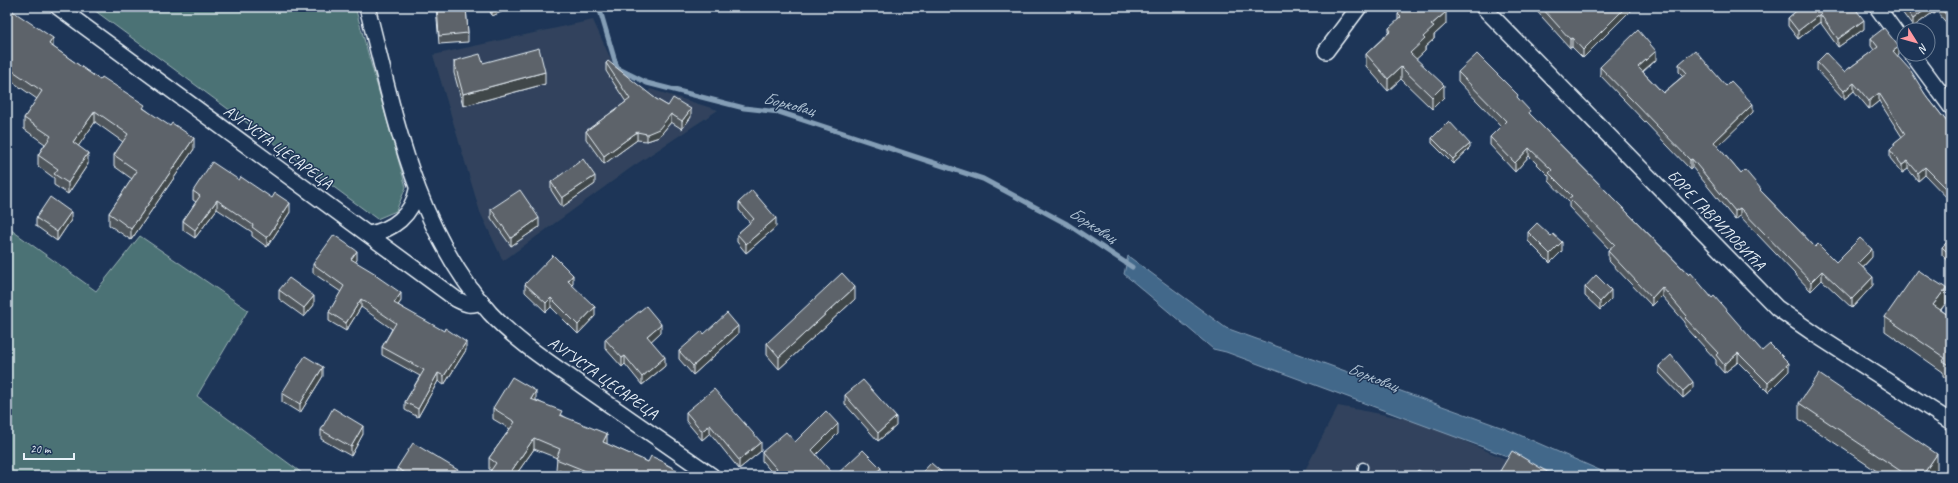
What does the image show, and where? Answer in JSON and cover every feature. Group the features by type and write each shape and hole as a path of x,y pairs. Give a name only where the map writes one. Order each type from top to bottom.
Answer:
{"street":[{"name":"АУГУСТА ЦЕСАРЕЦА","path":"58,7 456,299 468,305 475,305 481,301"},
{"name":"АУГУСТА ЦЕСАРЕЦА","path":"367,7 396,122 417,190 447,252 481,301 504,326 534,352 712,476"},
{"path":"1326,51 1359,7"},
{"name":"БОРЕ ГАВРИЛОВИЋА","path":"1484,7 1777,308 1819,337 1951,422"},
{"path":"1877,7 1896,33"},
{"path":"1918,62 1951,107"},
{"path":"368,234 387,229 403,218 410,208 417,190"}],"lane":[{"path":"1361,476 1363,466"}],"shaded area":[{"path":"593,20 618,75 645,97 650,89 718,110 632,167 503,261 480,212 433,55"},
{"path":"1128,256 1226,328 1506,429 1613,476 1561,476 1226,352 1213,349 1124,274"},
{"path":"1338,406 1418,421 1544,476 1302,476"}],"green space":[{"path":"90,7 355,7 406,187 396,211 377,219"},
{"path":"7,227 96,291 140,236 248,310 197,396 306,476 7,476"}],"building":[{"path":"437,7 466,7 468,33 439,36"},
{"path":"1404,7 1442,7 1446,12 1431,25 1434,27 1423,37 1425,39 1410,53 1444,85 1432,97 1401,67 1388,79 1366,54 1391,31 1389,28 1401,17 1398,14"},
{"path":"1541,7 1588,7 1592,12 1597,7 1626,7 1583,50 1572,38 1570,39"},
{"path":"1801,7 1854,7 1864,20 1838,39 1820,14 1798,31 1788,18"},
{"path":"1904,7 1929,7 1913,19"},
{"path":"1939,7 1951,7 1951,20"},
{"path":"8,8 53,38 49,44 100,80 102,77 145,105 143,108 170,126 172,123 194,138 131,229 109,213 137,171 114,155 128,134 95,111 73,142 88,153 68,183 54,174 58,169 38,155 51,136 24,118 42,91 7,67"},
{"path":"1884,28 1896,43 1896,49 1893,51 1896,54 1896,62 1903,62 1911,71 1925,94 1951,127 1951,193 1925,167 1918,173 1908,161 1902,165 1890,150 1895,145 1894,143 1905,134 1879,93 1869,101 1854,83 1844,91 1817,62 1826,53 1844,72 1878,47 1871,38"},
{"path":"1638,30 1656,51 1638,67 1663,93 1687,73 1679,64 1695,50 1726,86 1731,81 1753,104 1714,142 1741,174 1745,170 1761,189 1760,190 1815,247 1818,244 1836,262 1860,238 1872,249 1858,263 1873,277 1852,299 1822,271 1811,282 1740,208 1735,211 1692,159 1690,160 1600,67"},
{"path":"539,48 545,72 463,94 454,61 480,54 483,63"},
{"path":"1477,54 1518,95 1517,97 1530,111 1529,113 1689,275 1691,273 1712,298 1714,296 1762,351 1770,344 1789,363 1768,383 1738,353 1724,365 1716,355 1718,353 1685,318 1687,316 1662,287 1652,298 1608,251 1615,245 1569,198 1572,196 1549,173 1552,170 1529,148 1515,163 1490,137 1506,121 1458,72"},
{"path":"608,61 656,99 668,106 673,98 691,109 682,121 671,114 659,129 647,134 637,132 604,156 586,131 630,99 606,63"},
{"path":"1449,121 1470,144 1453,159 1432,138"},
{"path":"583,159 595,176 562,198 551,182"},
{"path":"212,162 239,180 241,177 272,198 275,193 290,203 267,238 252,227 253,225 217,200 195,230 183,221 200,196 193,191"},
{"path":"520,190 539,218 511,238 491,209"},
{"path":"752,190 776,218 746,244 737,234 754,219 739,202"},
{"path":"50,197 71,212 57,232 36,218"},
{"path":"1537,223 1551,236 1553,234 1562,242 1550,254 1528,232"},
{"path":"334,235 357,251 351,259 376,274 375,275 401,293 394,303 444,331 445,328 466,342 444,376 438,373 418,409 405,402 424,370 382,347 396,323 361,299 346,323 329,312 344,286 313,264"},
{"path":"1951,238 1951,256 1942,247"},
{"path":"553,255 573,275 568,281 595,307 578,325 551,298 546,303 525,284"},
{"path":"1918,270 1946,288 1933,305 1951,317 1951,366 1943,361 1945,358 1885,317"},
{"path":"842,273 855,287 779,357 767,343"},
{"path":"1596,275 1611,290 1600,302 1585,287"},
{"path":"289,278 314,296 304,308 279,290"},
{"path":"646,306 661,324 647,336 665,357 642,377 625,356 622,358 605,339"},
{"path":"727,313 738,326 693,366 679,351 702,331 704,334"},
{"path":"1671,355 1693,382 1683,391 1659,366"},
{"path":"305,356 323,367 300,404 282,393"},
{"path":"1819,374 1937,454 1922,476 1908,476 1799,403"},
{"path":"512,377 536,391 531,399 562,411 560,415 607,434 603,442 648,462 651,456 687,476 598,476 556,459 560,449 534,438 508,476 487,476 496,463 489,458 515,422 493,408"},
{"path":"863,380 896,417 878,433 845,395"},
{"path":"714,389 761,442 739,460 710,425 702,431 686,412"},
{"path":"333,408 363,426 351,447 321,430"},
{"path":"826,411 838,424 812,450 833,474 831,476 787,476 783,472 781,474 762,452 786,432 795,442"},
{"path":"413,443 468,476 410,476 397,468"},
{"path":"863,450 881,468 872,476 835,476"},
{"path":"1512,451 1554,476 1497,476"},
{"path":"931,463 946,476 919,476"},
{"path":"1418,470 1429,476 1414,476"}],"waterway":[{"name":"Борковац","path":"599,7 617,68 647,83 744,108 779,112 983,179 1067,224 1132,267"}]}
